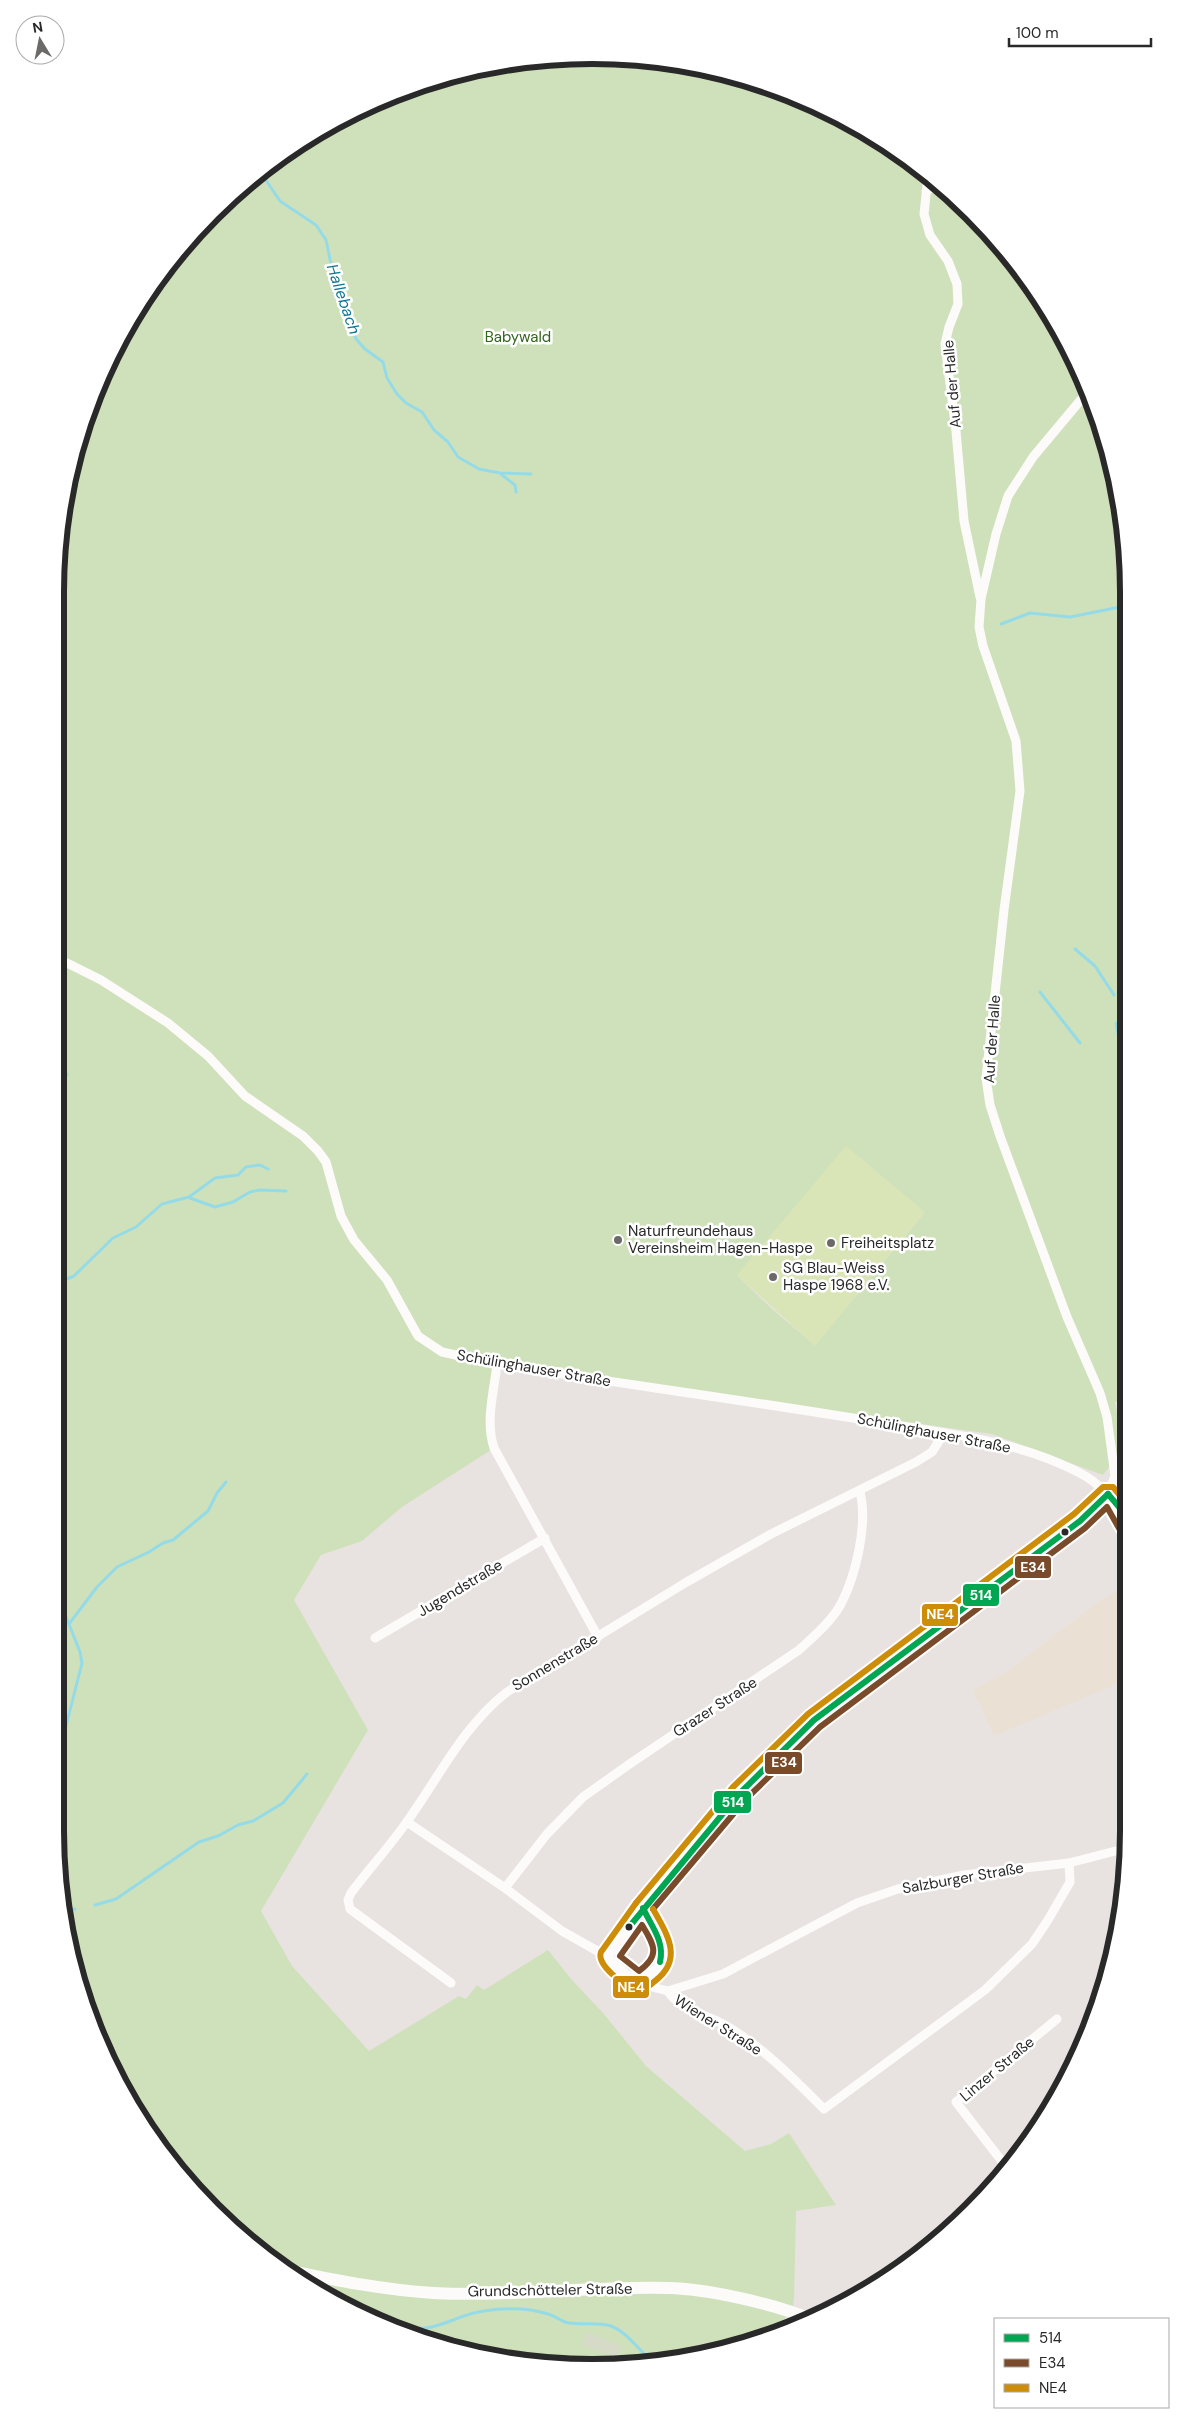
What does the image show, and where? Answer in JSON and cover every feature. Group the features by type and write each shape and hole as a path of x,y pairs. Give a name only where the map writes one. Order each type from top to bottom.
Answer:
{"main road":[{"name":"Grundschötteler Straße","path":"306,2274 358,2286 433,2293 670,2288 732,2297 792,2311 802,2316"}],"street":[{"name":"Auf der Halle","path":"927,184 924,214 930,235 948,262 957,284 958,304 949,326 945,344 956,431 964,521 981,599"},
{"path":"926,191 932,188"},
{"name":"Auf der Halle","path":"1083,397 1033,457 1008,496 996,534 981,599 978,627 1016,741 1020,790 988,1043 986,1078 990,1105 1067,1317 1100,1393 1111,1437 1115,1476 1108,1494"},
{"name":"Schülinghauser Straße","path":"64,962 101,980 168,1023 208,1056 245,1096 303,1136 318,1151 326,1162 341,1216 354,1240 387,1280 418,1336 442,1352 496,1364 944,1433 1011,1446 1058,1462 1095,1482 1119,1507"},
{"path":"496,1364 490,1435 502,1464 598,1637"},
{"name":"Sonnenstraße","path":"451,1983 350,1909 348,1905 352,1893 407,1822 444,1765 487,1710 505,1693 686,1583 771,1534 860,1492 932,1452 944,1433"},
{"name":"Grazer Straße","path":"505,1888 547,1834 583,1798 631,1763 799,1650 823,1628 840,1605 859,1553 863,1503 860,1492"},
{"path":"608,1957 643,1908 740,1793 814,1720 1080,1521 1108,1494"},
{"name":"Jugendstraße","path":"375,1638 544,1538"},
{"name":"Wiener Straße","path":"407,1822 505,1888 562,1931 608,1957 626,1974 652,1987 668,1990 672,1999 724,2025 778,2063 824,2109 985,1990 1006,1971 1032,1944 1070,1882 1069,1863"},
{"name":"Salzburger Straße","path":"668,1990 723,1974 857,1903 898,1889 964,1875 1069,1863 1119,1850"},
{"path":"640,1981 656,1968 663,1956 660,1942 643,1908"},
{"name":"Linzer Straße","path":"1003,2163 956,2102 1056,2019"}],"shaded area":[{"path":"1120,1590 1120,1682 994,1736 973,1690 1006,1672 1104,1598"}],"green space":[{"name":"Babywald","path":"557,65 627,65 661,68 729,82 762,92 826,118 885,153 914,173 966,218 989,244 1011,270 1049,328 1066,358 1092,422 1102,455 1116,523 1120,592 1120,1402 1115,1402 1120,1427 1120,1456 1118,1466 1110,1466 1103,1475 992,1434 497,1364 494,1388 494,1448 402,1507 362,1541 321,1555 294,1600 368,1730 261,1911 292,1966 369,2051 459,1996 466,1999 477,1985 484,1990 548,1950 646,2066 745,2151 771,2144 789,2133 836,2205 796,2211 794,2299 792,2311 783,2320 784,2323 729,2341 661,2355 627,2358 557,2358 489,2349 422,2331 358,2305 328,2288 270,2250 218,2205 173,2153 153,2124 118,2065 104,2033 82,1968 68,1900 64,1831 64,592 68,523 82,455 92,422 118,358 153,299 173,270 195,244 218,218 244,195 270,173 299,153 358,118 422,92 455,82 523,68","holes":["925,1212 815,1345 772,1309 737,1275"]},
{"name":"Freiheitsplatz","path":"846,1146 925,1212 815,1346 737,1275"},
{"path":"587,2332 622,2346 618,2358 616,2358 582,2345"}],"waterway":[{"name":"Hallebach","path":"264,178 280,201 316,225 326,240 335,283 345,303 356,339 365,349 383,362 387,378 397,394 406,403 422,412 434,430 448,442 458,457 479,469 500,473 531,474"},
{"path":"502,475 515,485 516,492"},
{"path":"1001,624 1030,613 1070,617 1120,607"},
{"path":"1075,949 1095,966 1114,995"},
{"path":"1040,992 1080,1043"},
{"path":"1116,1023 1120,1043"},
{"path":"64,1082 67,1074"},
{"path":"64,1280 74,1276 113,1238 136,1227 162,1204 189,1197 215,1178 238,1175 246,1167 260,1165 268,1169"},
{"path":"190,1198 215,1207 233,1202 250,1192 260,1190 286,1191"},
{"path":"69,1624 97,1587 117,1567 149,1552 163,1543 173,1540 208,1511 217,1493 226,1482"},
{"path":"64,1612 80,1652 82,1663 64,1733"},
{"path":"95,1905 116,1899 199,1842 218,1836 238,1825 253,1821 283,1803 307,1774"},
{"path":"64,1833 66,1877"},
{"path":"70,1910 75,1909"},
{"path":"411,2327 433,2327 476,2312 508,2309 533,2311 551,2315 569,2323 611,2326 618,2329 647,2356"}],"transit line":[{"name":"NE4","path":"636,1903 733,1787 808,1714 1074,1514 1103,1487 1113,1487 1120,1495"},
{"name":"514","path":"1108,1494 1120,1509"},
{"name":"514","path":"629,1927 740,1793 814,1720 1080,1521 1108,1494"},
{"name":"E34","path":"653,1909 746,1799 820,1727 1085,1528 1107,1507 1120,1530"},
{"name":"NE4","path":"636,1903 601,1952 601,1957 603,1963 613,1975 620,1981 639,1990 648,1987 664,1973 671,1955 667,1937 653,1909"},
{"name":"514","path":"643,1908 659,1940 661,1947 660,1962"},
{"name":"E34","path":"642,1925 650,1938 653,1955 639,1971 620,1956 642,1925"}],"place":[{"name":"Naturfreundehaus Vereinsheim Hagen-Haspe","path":"618,1240"},
{"name":"Freiheitsplatz","path":"831,1243"},
{"name":"SG Blau-Weiss Haspe 1968 e.V.","path":"773,1277"}]}
